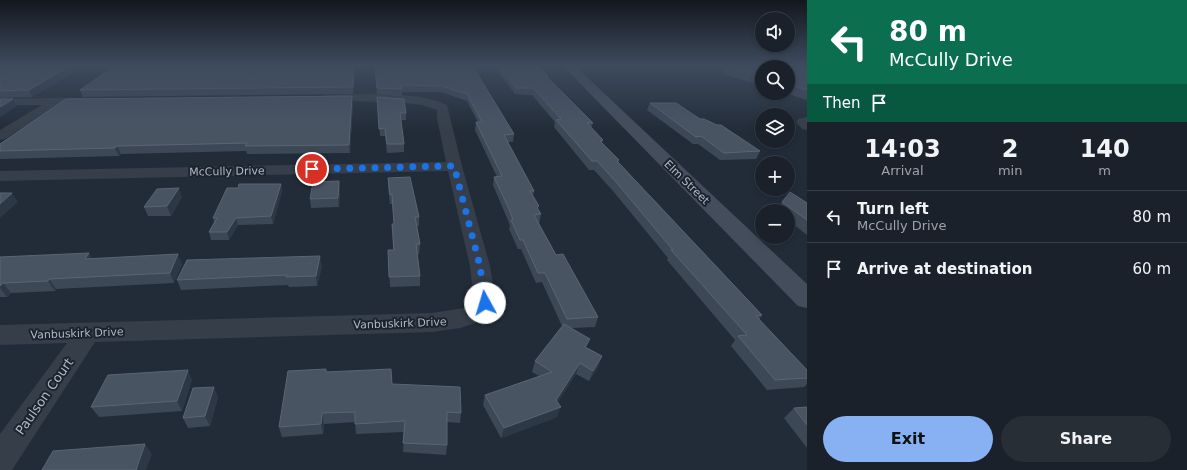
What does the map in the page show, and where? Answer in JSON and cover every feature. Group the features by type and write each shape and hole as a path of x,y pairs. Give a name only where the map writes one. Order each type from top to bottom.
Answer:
{"main road":[{"name":"Elm Street","path":"589,87 807,299"}],"street":[{"name":"Vanbuskirk Drive","path":"0,335 445,323 465,319 480,313 485,303 480,266 454,166 443,118 443,108 440,105 428,102 362,98 307,98"},
{"path":"0,102 104,100"},
{"path":"0,136 57,101"},
{"path":"807,121 802,122 807,126"},
{"name":"McCully Drive","path":"0,176 454,166"},
{"name":"Paulson Court","path":"0,460 88,332"}],"building":[{"path":"0,87 34,87 29,90 0,91"},
{"path":"84,87 353,87 353,87 80,90"},
{"path":"401,87 402,89 377,88"},
{"path":"444,87 485,87 514,134 504,135 534,191 530,191 539,206 537,208 541,214 534,215 556,255 563,254 598,317 567,319 545,273 538,273 523,240 520,240 511,220 513,220 509,209 494,177 502,176 476,122 482,122 467,94"},
{"path":"515,87 557,87 593,123 587,123 603,140 600,141 619,160 617,161 762,315 756,316 807,370 807,378 775,380 738,336 747,335 671,250 673,250 616,182 597,161 592,161 556,120 561,119 533,88"},
{"path":"797,87 807,87 807,90"},
{"path":"352,96 349,145 245,146 247,143 117,146 115,148 0,151 0,144 66,99"},
{"path":"377,97 404,99 406,113 400,113 404,144 387,144 385,128 379,129"},
{"path":"0,99 13,99 0,107"},
{"path":"650,103 676,103 700,119 721,125 760,151 724,153 701,136 696,137"},
{"path":"410,177 419,217 415,217 420,244 416,244 420,276 389,277 388,250 394,250 392,224 394,224 392,194 390,195 388,178"},
{"path":"339,181 338,198 310,199 313,182"},
{"path":"239,184 281,184 271,216 236,218 227,232 209,232 217,218 213,218 227,188 238,188"},
{"path":"179,188 167,206 144,207 157,189"},
{"path":"0,193 12,193 0,204"},
{"path":"795,195 807,203 807,220 795,211 795,204 785,204 782,202 787,196"},
{"path":"89,253 85,259 178,254 170,273 49,279 48,281 3,283 0,286 0,257"},
{"path":"320,256 316,276 286,277 287,275 177,280 187,260"},
{"path":"564,324 590,339 585,347 602,356 593,371 580,363 556,400 561,407 504,428 485,395 552,372 535,361"},
{"path":"326,369 326,372 391,369 392,384 460,387 461,413 447,412 447,445 403,443 405,421 355,424 355,412 322,413 321,424 279,427 288,371"},
{"path":"188,370 177,401 91,407 108,375"},
{"path":"214,387 205,416 183,418 193,388"},
{"path":"807,407 807,425 794,408"},
{"path":"145,444 136,470 42,470 53,451"}],"route":[{"path":"312,169 454,166 480,266 485,303"}]}
